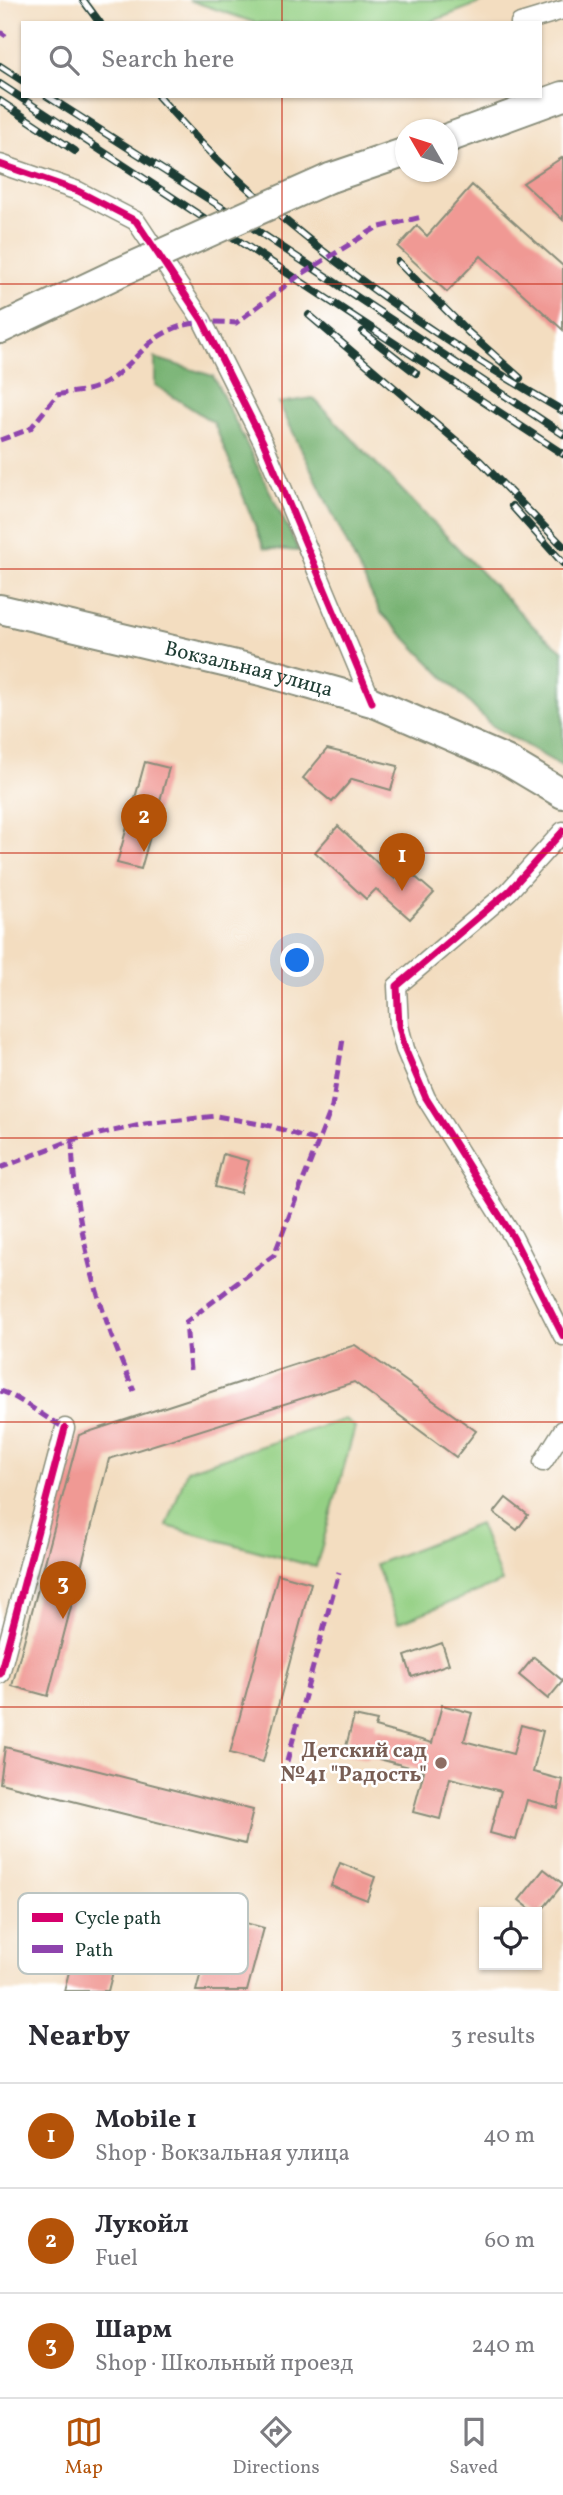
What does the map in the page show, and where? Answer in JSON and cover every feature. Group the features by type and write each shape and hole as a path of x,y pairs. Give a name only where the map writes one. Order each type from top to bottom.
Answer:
{"main road":[{"path":"458,134 563,96"},
{"path":"0,329 330,178 395,155"},
{"name":"Вокзальная улица","path":"0,609 265,672 372,702 506,760 563,794"}],"street":[{"path":"527,21 563,10"},
{"path":"0,164 78,191 136,221 202,320 263,442 372,702"},
{"path":"563,831 509,891 397,986 399,1026 405,1049 426,1098 513,1237 563,1336"},
{"path":"0,1674 65,1428"},
{"path":"543,1462 563,1430"}],"green space":[{"path":"189,0 487,0 433,21 250,21"},
{"path":"155,358 213,376 299,551 264,548 214,423 155,385"},
{"path":"313,398 536,629 563,651 563,767 491,725 380,612 279,403"},
{"path":"345,1419 355,1427 316,1567 167,1526 187,1470"},
{"path":"479,1524 502,1582 398,1623 376,1564"}],"building":[{"path":"563,157 563,220 523,183"},
{"path":"472,185 563,266 563,330 481,256 447,292 398,247 417,226 427,236"},
{"path":"327,749 398,766 391,790 352,779 332,802 303,778"},
{"path":"145,762 169,768 141,869 117,863"},
{"path":"338,826 395,879 405,868 434,893 410,919 376,889 366,899 315,852"},
{"path":"223,1154 249,1161 240,1193 215,1187"},
{"path":"355,1345 476,1431 456,1457 354,1382 109,1459 48,1696 12,1686 79,1435"},
{"path":"506,1498 528,1515 517,1530 494,1513"},
{"path":"278,1574 311,1583 263,1762 230,1753"},
{"path":"442,1643 449,1664 412,1677 405,1656"},
{"path":"534,1657 563,1681 548,1699 519,1675"},
{"path":"442,1705 472,1713 464,1741 513,1754 521,1725 543,1731 533,1772 563,1780 558,1808 527,1800 516,1840 490,1833 501,1791 450,1778 440,1819 413,1812 424,1771 368,1756 367,1759 344,1754 354,1716 377,1721 375,1727 432,1743"},
{"path":"5,1747 253,1810 245,1844 0,1783"},
{"path":"340,1863 375,1877 367,1900 331,1886"},
{"path":"544,1869 563,1884 542,1910 542,1907 528,1907 519,1900"},
{"path":"248,1924 264,1928 247,1991 196,1991 200,1974 248,1974"},
{"path":"68,1974 112,1974 108,1991 64,1991"}],"railway":[{"path":"83,0 99,21"},
{"path":"0,66 21,80"},
{"path":"0,84 21,98"},
{"path":"21,98 563,454"},
{"path":"50,98 229,212 563,434"},
{"path":"160,98 228,170 347,269 475,358 563,411"},
{"path":"0,101 75,151"},
{"path":"398,262 468,332 520,378"},
{"path":"309,315 480,461 563,546"},
{"path":"363,332 416,373"},
{"path":"512,506 563,563"}],"marked path":[{"path":"0,32 6,36"},
{"path":"0,440 30,429 57,395 90,390 106,382 165,333 199,323 236,323 297,277 376,228 422,217"},
{"path":"190,1370 186,1322 274,1255 332,1107 343,1039"},
{"path":"0,1168 72,1140 145,1124 216,1116 271,1126 317,1141"},
{"path":"72,1140 83,1236 110,1331 134,1391"},
{"path":"0,1391 65,1428"},
{"path":"283,1776 339,1572"}],"cycle path":[{"path":"0,164 78,191 136,221 202,320 263,442 372,702"},
{"path":"563,831 509,891 397,986 399,1026 405,1049 426,1098 513,1237 563,1336"},
{"path":"0,1674 65,1428"}],"place":[{"name":"Лукойл","path":"144,852"},
{"name":"Mobile 1","path":"402,891"},
{"name":"Шарм","path":"63,1619"},
{"name":"Детский сад №41 \"Радость\"","path":"441,1763"}]}
